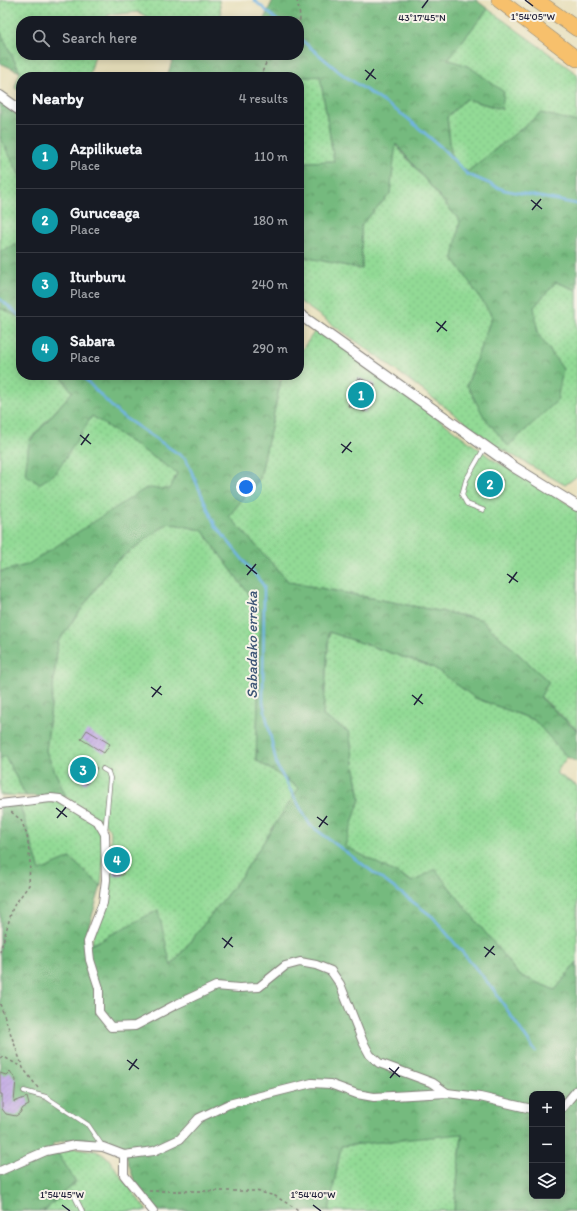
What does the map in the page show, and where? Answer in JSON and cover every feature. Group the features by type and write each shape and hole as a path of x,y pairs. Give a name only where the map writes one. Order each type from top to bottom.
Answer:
{"highway":[{"path":"499,0 577,59"},
{"path":"536,0 577,29"}],"street":[{"path":"0,96 16,107"},
{"path":"304,318 538,483 577,506"},
{"path":"1,804 51,798 60,799 98,822 105,834 106,880 103,903 88,942 90,960 99,988 99,1012 111,1027 135,1026 216,986 239,988 259,987 285,966 300,962 316,965 331,971 340,984 362,1042 370,1055 379,1063 433,1083 447,1093"},
{"path":"0,1171 46,1151 75,1145 103,1147 124,1155 154,1151 180,1139 199,1118 229,1104 312,1083 330,1084 357,1094 374,1097 447,1093 480,1097 529,1108"},
{"path":"565,1104 577,1090"},
{"path":"124,1155 124,1175 153,1211"}],"lane":[{"path":"482,510 467,504 462,496 466,480 485,446"},
{"path":"103,769 108,772 110,778 105,834"},
{"path":"24,1091 46,1097 88,1124 103,1147"},
{"path":"73,1193 82,1211"}],"path":[{"path":"297,0 300,16"},
{"path":"262,72 266,63 270,60"},
{"path":"0,952 13,907 29,885 30,861 27,835 21,820 1,804"},
{"path":"0,1004 23,1068 46,1097"},
{"path":"0,1058 6,1058 23,1068"},
{"path":"138,1191 256,1191 275,1196 300,1211"}],"green space":[{"path":"0,0 219,0 221,16 146,16 138,12 108,16 16,16 16,60 94,60 90,72 20,72 0,31"},
{"path":"273,0 476,0 488,9 448,59 470,67 504,92 502,109 466,99 447,117 452,160 467,172 541,113 577,122 577,290 556,282 534,307 538,334 563,369 557,401 508,446 484,417 467,385 492,316 453,258 460,221 396,144 390,194 361,225 362,269 304,257 305,162 334,161 320,76 304,78 304,72 169,72 172,60 304,60 304,16 265,16"},
{"path":"488,9 577,74 577,122 541,113 467,172 452,160 447,117 466,99 501,109 470,67 447,60"},
{"path":"0,31 20,72 0,63"},
{"path":"320,75 334,161 305,162 304,171 304,77"},
{"path":"3,97 16,106 16,168 0,137 0,103"},
{"path":"0,137 16,168 16,244 0,252"},
{"path":"395,144 460,221 454,258 492,316 467,385 563,369 538,334 534,307 556,282 577,290 577,476 565,485 498,447 377,356 304,305 304,257 362,269 361,225 390,194"},
{"path":"16,244 16,316 0,308 0,252"},
{"path":"0,308 16,316 16,380 64,380 72,392 29,441 56,473 92,416 177,473 170,489 27,565 0,572"},
{"path":"317,328 492,459 577,509 577,730 540,696 549,682 480,619 289,582 229,516 260,478 281,380 304,380 304,347"},
{"path":"64,380 281,380 260,478 229,516 289,582 480,619 549,682 540,697 577,731 577,762 567,757 534,720 475,698 433,667 329,632 323,716 349,732 360,799 345,846 413,882 435,869 519,975 555,990 577,962 577,1211 454,1211 462,1134 341,1146 329,1211 157,1211 134,1180 123,1147 105,1142 79,1139 61,1141 52,1144 76,1182 44,1211 0,1211 0,804 20,805 40,871 70,858 101,886 86,936 91,945 158,910 171,966 240,878 299,788 256,760 261,611 202,530 168,523 114,563 58,642 46,751 66,797 26,796 5,756 0,759 0,572 27,565 146,488 170,489 177,473 92,416 56,473 39,484 25,474 29,442 72,392"},
{"path":"168,523 202,530 261,611 256,760 299,788 240,878 170,967 91,946 96,925 104,912 109,890 111,832 105,823 66,797 46,751 58,642 114,563"},
{"path":"329,632 433,667 475,698 534,720 567,757 556,773 577,786 577,962 555,990 519,975 435,870 413,882 344,846 360,799 349,732 323,716"},
{"path":"5,756 26,796 0,795 0,759"},
{"path":"56,800 87,818 100,830 104,845 101,886 70,858 40,872 20,805"},
{"path":"462,1133 454,1211 329,1211 341,1146"},
{"path":"76,1148 96,1151 107,1157 147,1211 44,1211 76,1182 57,1152"}],"building":[{"path":"358,378 375,384 365,412 348,406"},
{"path":"485,472 503,480 496,496 478,488"},
{"path":"87,730 110,744 104,753 81,739"},
{"path":"80,757 97,768 86,784 69,772"},
{"path":"111,848 114,848 114,850 126,850 126,870 123,870 123,875 114,876 113,870 111,870"},
{"path":"10,1071 16,1080 14,1102 27,1097 29,1105 23,1108 16,1116 6,1114 2,1109 2,1094 0,1094 0,1073 6,1075"}],"waterway":[{"path":"254,0 272,16"},
{"path":"304,42 342,74 406,117 441,147 467,174 504,190 577,204"},
{"name":"Sabadako erreka","path":"0,299 16,313"},
{"name":"Sabadako erreka","path":"86,380 119,414 186,459 215,525 264,586 263,702 277,766 310,825 433,917 493,989 535,1051"}],"place":[{"name":"Azpilikueta","path":"361,395"},
{"name":"Guruceaga","path":"490,484"},
{"name":"Iturburu","path":"83,770"},
{"name":"Sabara","path":"117,860"}]}
